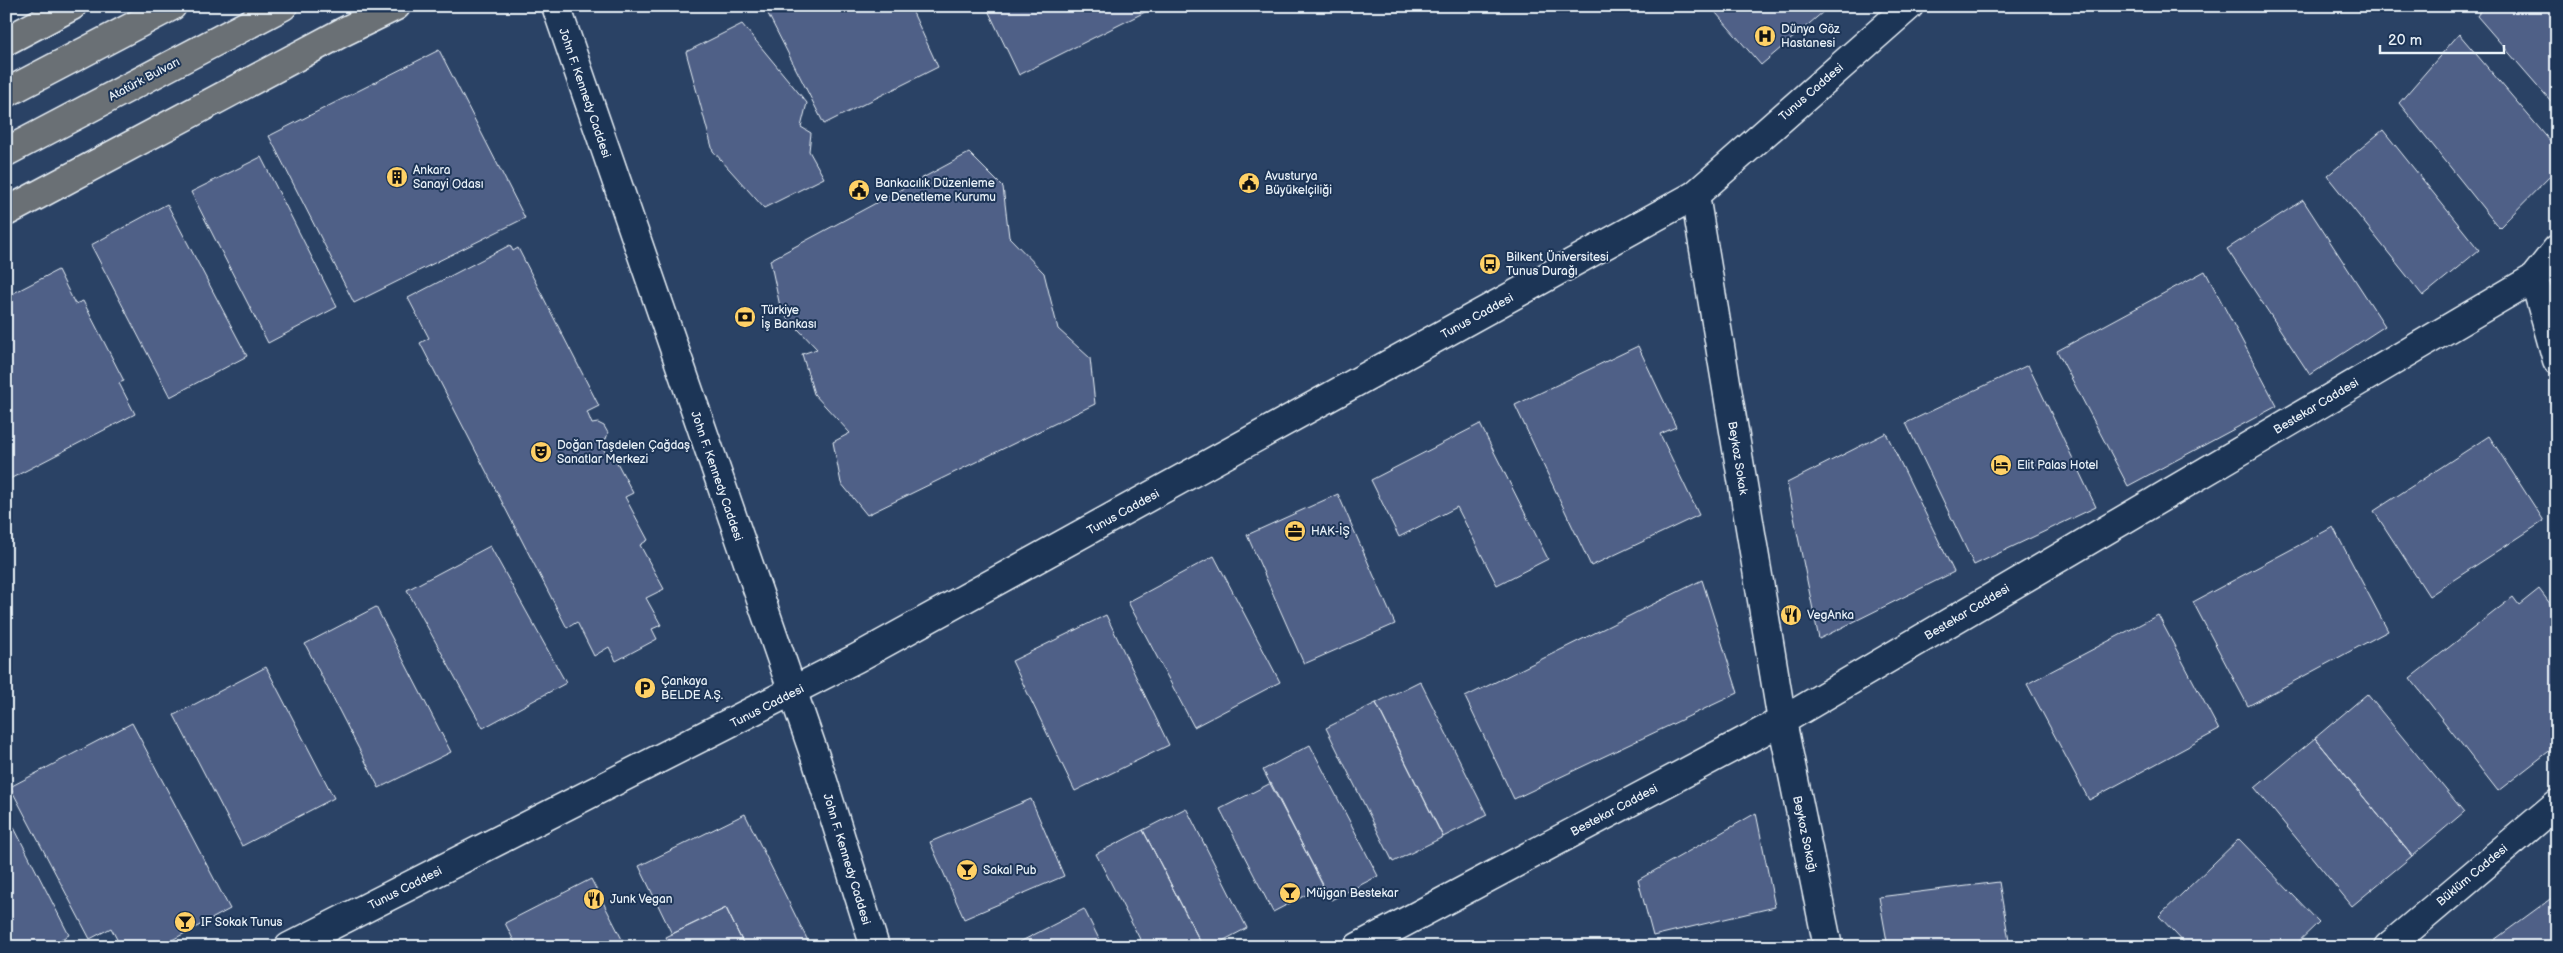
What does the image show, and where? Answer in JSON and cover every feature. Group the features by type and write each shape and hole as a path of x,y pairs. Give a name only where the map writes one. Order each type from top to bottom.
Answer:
{"main road":[{"path":"6,41 72,6"},
{"path":"6,93 172,6"},
{"name":"Atatürk Bulvarı","path":"6,152 283,6"},
{"path":"343,32 358,6"},
{"path":"6,212 343,32 396,6"}],"street":[{"name":"John F. Kennedy Caddesi","path":"556,6 817,762 874,947"},
{"name":"Tunus Caddesi","path":"290,947 792,693 1322,403 1695,195 1909,6"},
{"name":"Beykoz Sokak","path":"1695,195 1782,721"},
{"name":"Bestekar Caddesi","path":"1358,947 1782,721 2534,278 2557,249"},
{"path":"2534,278 2557,360"},
{"name":"Beykoz Sokağı","path":"1782,721 1828,947"},
{"name":"Büklüm Caddesi","path":"2388,947 2557,804"}],"shaded area":[{"path":"72,6 2557,6 2557,947 6,947 6,41"}],"building":[{"path":"764,6 910,6 938,67 824,124"},
{"path":"986,6 1157,6 1019,75"},
{"name":"Dünya Göz Hastanesi","path":"1710,6 1830,6 1761,65"},
{"path":"2484,6 2557,6 2557,108 2477,16"},
{"path":"742,24 807,103 801,127 811,133 809,151 824,178 764,208 713,151 686,52"},
{"path":"2459,34 2557,149 2557,169 2499,228 2399,103"},
{"name":"Ankara Sanayi Odası","path":"439,50 525,218 354,303 269,136"},
{"path":"2383,130 2479,250 2423,296 2327,176"},
{"path":"969,153 1003,187 1009,237 1044,273 1058,329 1090,358 1095,404 867,515 841,483 833,442 850,433 814,394 802,354 817,349 781,311 770,260"},
{"path":"261,157 337,307 268,343 191,192"},
{"path":"2303,200 2385,326 2310,375 2227,249"},
{"path":"167,204 247,356 170,397 91,245"},
{"name":"Doğan Taşdelen Çağdaş Sanatlar Merkezi","path":"510,245 513,251 518,248 599,406 587,412 592,424 598,423 604,426 608,433 606,439 600,442 606,454 611,451 633,493 625,497 648,540 640,545 664,589 646,598 661,625 652,629 657,639 616,661 609,647 594,656 577,622 567,628 420,343 429,338 408,298"},
{"path":"58,270 75,304 83,301 124,381 119,383 135,414 6,481 6,297"},
{"path":"2205,271 2277,406 2128,486 2057,351"},
{"path":"1638,346 1676,427 1660,434 1699,515 1591,566 1515,405"},
{"name":"Elit Palas Hotel","path":"2028,365 2096,507 1974,565 1906,423"},
{"path":"1480,424 1548,559 1497,585 1457,507 1399,537 1371,480"},
{"path":"1886,433 1954,572 1819,639 1787,483"},
{"path":"2489,436 2544,521 2429,596 2374,511"},
{"path":"1338,494 1395,624 1304,664 1247,535"},
{"path":"2333,527 2388,631 2248,706 2193,602"},
{"path":"490,546 566,683 483,728 407,590"},
{"path":"1214,556 1280,682 1194,727 1128,602"},
{"path":"1702,580 1738,693 1514,799 1465,697"},
{"path":"2539,589 2557,613 2557,631 2552,634 2557,640 2557,745 2498,791 2410,678 2513,597 2519,605"},
{"path":"376,607 451,752 379,788 305,644"},
{"path":"1106,615 1169,745 1075,791 1012,661"},
{"path":"2158,615 2219,730 2089,800 2027,684"},
{"path":"266,667 334,798 242,846 174,715"},
{"path":"1420,681 1487,815 1443,837 1376,703"},
{"path":"2367,694 2464,812 2412,856 2315,738"},
{"path":"1376,703 1443,837 1393,862 1326,728"},
{"path":"132,723 230,909 159,947 121,947 111,928 90,939 10,787"},
{"path":"2315,738 2412,856 2352,906 2255,788"},
{"path":"1310,745 1378,876 1331,900 1263,770"},
{"path":"1271,783 1323,886 1273,912 1220,809"},
{"path":"1031,799 1064,876 964,919 930,842"},
{"path":"1186,808 1247,928 1211,947 1203,947 1143,830"},
{"path":"6,812 69,935 46,947 6,947"},
{"path":"1756,813 1775,907 1653,936 1638,880"},
{"path":"745,814 811,947 745,947 726,908 672,934 639,866"},
{"path":"1143,830 1203,947 1144,947 1096,854"},
{"path":"2239,839 2319,922 2293,947 2188,947 2159,916"},
{"path":"591,879 626,947 517,947 505,923"},
{"path":"1999,882 2010,947 1888,947 1879,897"},
{"path":"2557,894 2557,947 2493,947 2490,943"},
{"path":"726,908 745,947 671,947 666,937"},
{"path":"1084,909 1103,947 1010,947"},
{"path":"1771,943 1771,947 1754,947"}],"place":[{"name":"Dünya Göz Hastanesi","path":"1765,36"},
{"name":"Ankara Sanayi Odası","path":"397,177"},
{"name":"Avusturya Büyükelçiliği","path":"1249,183"},
{"name":"Bankacılık Düzenleme ve Denetleme Kurumu","path":"859,190"},
{"name":"Bilkent Üniversitesi Tunus Durağı","path":"1490,264"},
{"name":"Türkiye İş Bankası","path":"745,317"},
{"name":"Doğan Taşdelen Çağdaş Sanatlar Merkezi","path":"541,452"},
{"name":"Elit Palas Hotel","path":"2001,465"},
{"name":"HAK-İŞ","path":"1295,531"},
{"name":"VegAnka","path":"1791,615"},
{"name":"Çankaya BELDE A.Ş.","path":"645,688"},
{"name":"Sakal Pub","path":"967,870"},
{"name":"Müjgan Bestekar","path":"1290,893"},
{"name":"Junk Vegan","path":"594,899"},
{"name":"IF Sokak Tunus","path":"185,922"}]}
